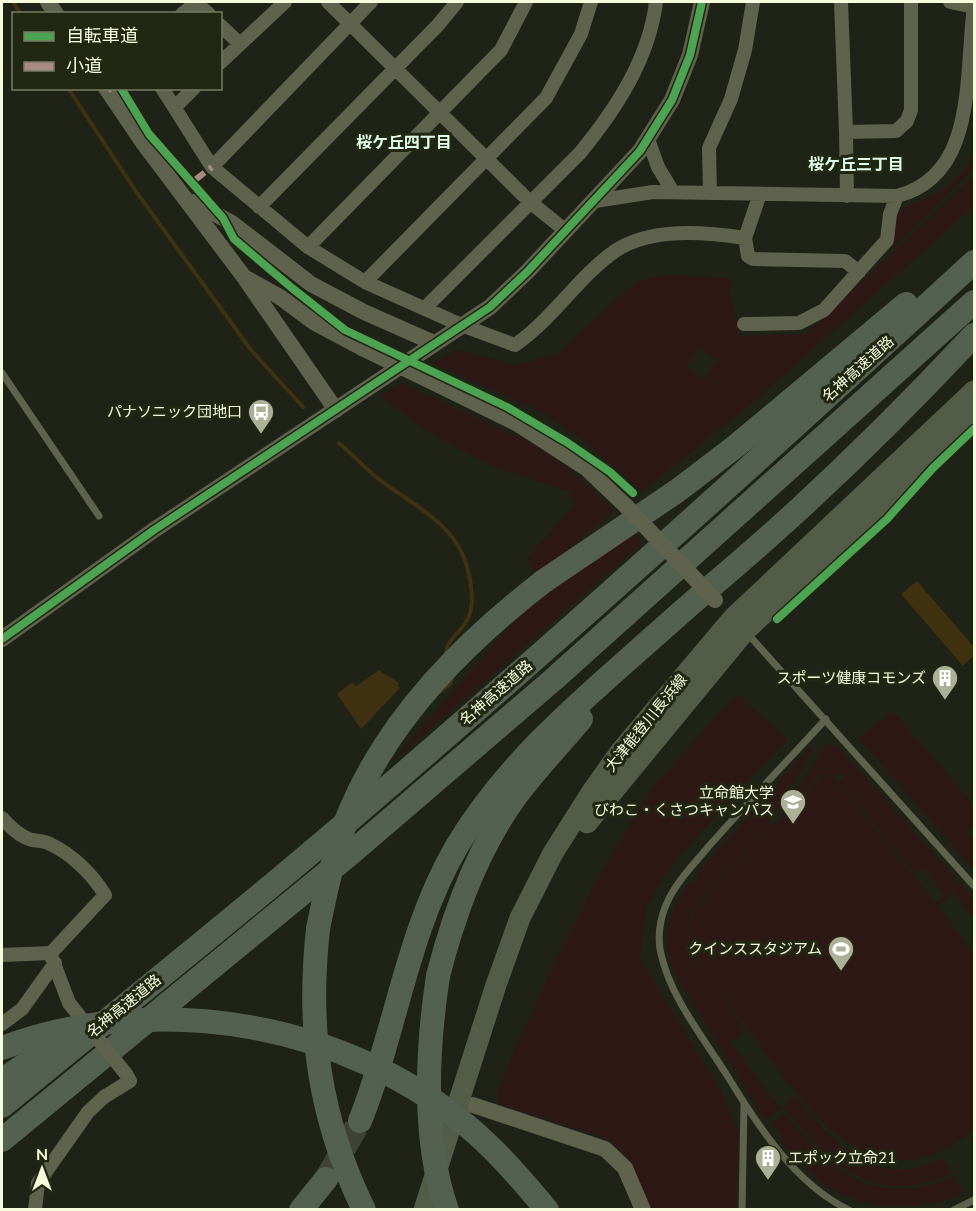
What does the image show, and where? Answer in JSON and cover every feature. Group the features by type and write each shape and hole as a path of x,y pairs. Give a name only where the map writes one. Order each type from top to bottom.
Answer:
{"highway":[{"path":"364,1209 333,1136 320,1078 314,1010 318,929 337,852 351,810 405,717 462,651 507,610 544,581 694,478 931,284 975,257"},
{"name":"名神高速道路","path":"2,1106 325,840 671,540 975,262"},
{"name":"名神高速道路","path":"2,1140 350,854 527,702 975,302"},
{"path":"360,1121 383,1053 412,948 437,884 457,846 481,810 523,758 564,715 796,512 975,335"},
{"path":"447,1209 435,1152 430,1101 431,1019 438,976 464,892 494,830 516,796 586,713 605,681"},
{"path":"2,1080 78,1028 289,864 325,840"},
{"path":"2,1048 65,1029 128,1020 164,1019 226,1023 293,1038 369,1065 419,1092 446,1110 495,1151 548,1209"},
{"path":"301,1209 326,1179"}],"main road":[{"name":"大津能登川長浜線","path":"424,1209 496,985 520,918 553,853 620,752 739,624 975,391"},
{"name":"大津能登川長浜線","path":"438,1209 473,1105 507,990 535,918 588,820 739,624 842,542 975,412"}],"street":[{"path":"222,61 285,2"},
{"path":"328,2 351,22 530,202 566,231"},
{"path":"213,167 371,2"},
{"path":"259,207 396,68 457,2"},
{"path":"308,247 501,50 526,2"},
{"path":"365,282 546,98 581,34 591,2"},
{"path":"426,307 580,153 621,100 643,50 656,2"},
{"path":"2,639 154,530 490,307 595,201 648,139 672,99 690,55 702,2"},
{"path":"710,193 709,148 730,99 746,50 753,2"},
{"path":"841,2 847,196"},
{"path":"846,132 896,131 908,120 911,100 911,2"},
{"path":"595,201 635,193 673,192 897,196 926,188 953,168 967,145 974,119 974,6 950,2"},
{"path":"184,12 191,4 196,3 207,12"},
{"path":"222,27 240,44"},
{"path":"107,90 144,144 244,277 336,410"},
{"path":"163,90 213,167 308,247 365,282 426,307 461,325 515,345 535,332 615,252 642,238 720,234 745,238"},
{"path":"175,107 192,90"},
{"path":"648,139 658,167 673,192"},
{"path":"760,194 745,238 748,256 753,259 845,261 859,272"},
{"path":"184,196 232,223 311,284 364,312 434,343"},
{"path":"744,324 799,323 824,310 887,240 890,214 897,196"},
{"path":"244,277 280,297 315,323 518,424 586,468 626,506 739,624"},
{"path":"2,818 13,829 29,839 49,843 62,852 94,877 105,895 53,958 22,1009 2,1024"},
{"path":"2,955 53,958"},
{"path":"35,1209 38,1183 88,1112 104,1097 130,1081 69,1003 53,958"},
{"path":"473,1105 605,1149 625,1168 643,1209"}],"lane":[{"path":"2,373 99,516"},
{"path":"739,624 975,886"},
{"path":"826,719 697,861 670,897 661,921 660,952 672,984 744,1103 773,1143 807,1181 827,1198 849,1209"},
{"path":"742,1209 744,1103"},
{"path":"954,1209 975,1200"}],"shaded area":[{"path":"974,152 974,168 894,247 895,220 901,210 945,189 969,165"},
{"path":"974,176 974,206 745,409 641,492 586,442 542,412 433,363 457,350 515,365 558,355 616,299 640,280 672,275 732,279 729,294 741,336 806,334","holes":["699,347 718,360 705,379 686,367"]},
{"path":"401,383 533,444 567,467 614,511 538,574 526,560 575,504 569,491 492,466 434,435 380,396"},
{"path":"631,531 642,543 391,763 507,629 554,587"},
{"path":"917,581 974,647 974,655 963,666 901,594"},
{"path":"379,670 399,683 397,686 400,688 361,729 337,694 352,682 356,686"},
{"path":"737,694 787,739 678,857 647,905 640,958 720,1089 738,1130 736,1209 650,1209 633,1169 621,1151 613,1144 604,1137 499,1104 498,1088 553,965 598,877 651,789"},
{"path":"893,712 974,805 974,826 967,832 974,841 974,870 859,738"},
{"name":"クインススタジアム","path":"826,744 838,747 954,877 953,894 938,906 974,955 974,1129 938,1152 906,1160 876,1156 848,1143 823,1122 799,1096 719,992 695,955 688,935 696,910 769,824 779,822 822,776 833,777 936,903 945,895 923,868 916,874 839,782 845,777 842,772 835,777 820,774 780,818"},
{"path":"810,747 813,750 770,822 691,913 686,936 695,959 745,1031 730,1042 780,1108 765,1121 674,972 667,937 676,904 689,883 692,885 699,876 697,874"},
{"path":"956,879 974,900 974,919 955,894"},
{"path":"795,1096 841,1145 877,1166 897,1170 919,1167 942,1158 952,1173 924,1183 905,1186 875,1183 877,1176 874,1182 860,1177 835,1161 813,1141 783,1107"},
{"path":"784,1113 825,1158 845,1174 860,1181 875,1186 907,1189 923,1187 954,1176 963,1191 958,1193 960,1196 943,1201 908,1206 872,1204 838,1193 823,1184 780,1141 783,1138 771,1124"}],"waterway":[{"path":"13,2 20,12"},
{"path":"69,90 137,193 251,350 303,407"},
{"path":"339,443 380,480 441,525 461,550 468,572 472,601 467,620 449,643 447,656"},
{"path":"440,692 450,684 452,678"}],"tunnel":[{"path":"326,1179 360,1121"}],"marked path":[{"path":"195,180 212,167"}],"cycle path":[{"path":"2,639 154,530 490,307 527,272 640,151 672,100 690,55 702,2"},
{"path":"122,90 149,134 223,218 234,239 345,330 507,407 568,443 610,472 633,493"},
{"path":"777,619 887,519 933,468 974,429"}],"place":[{"name":"パナソニック団地口","path":"261,435"},
{"name":"スポーツ健康コモンズ","path":"945,701"},
{"name":"立命館大学 びわこ・くさつキャンパス","path":"793,825"},
{"name":"クインススタジアム","path":"841,972"},
{"name":"エポック立命21","path":"768,1181"}],"district":[{"name":"桜ケ丘四丁目","path":"404,142"},
{"name":"桜ケ丘三丁目","path":"856,164"}]}
